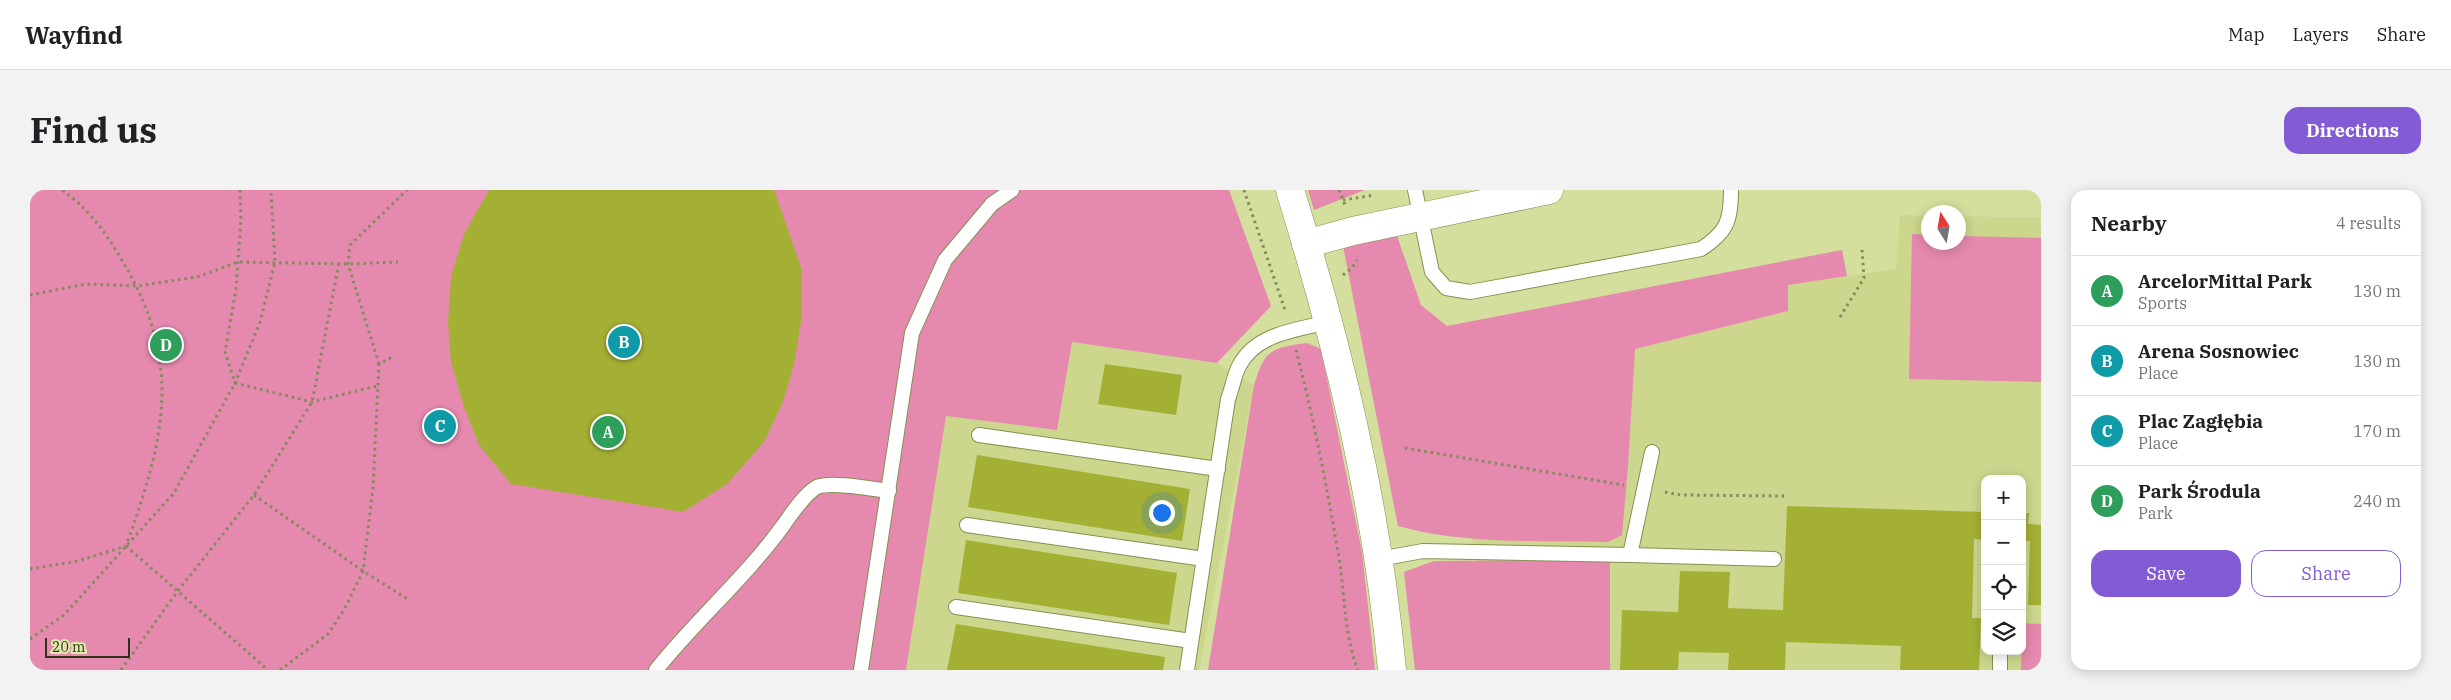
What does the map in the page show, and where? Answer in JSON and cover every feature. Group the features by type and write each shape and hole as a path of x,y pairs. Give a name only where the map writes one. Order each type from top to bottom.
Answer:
{"street":[{"path":"1290,190 1329,322 1355,424 1379,560 1392,670"},
{"path":"1306,244 1353,231 1549,190"}],"lane":[{"path":"861,670 912,333 945,260 992,204 1012,190"},
{"path":"1415,190 1419,218 1432,272 1446,288 1470,292 1701,249 1718,237 1729,219 1732,190"},
{"path":"1186,670 1228,399 1239,366 1256,345 1275,335 1329,322"},
{"path":"979,435 1218,469"},
{"path":"1630,555 1652,452"},
{"path":"656,670 677,644 768,546 796,507 817,487 844,486 889,491"},
{"path":"967,525 1204,559"},
{"path":"1379,560 1423,551 1774,559"},
{"path":"956,607 1191,641"},
{"path":"2000,655 2000,670"}],"path":[{"path":"62,190 78,202 104,229 137,286 154,332 162,370 162,405 153,465 126,546"},
{"path":"236,383 225,352 236,289 240,190"},
{"path":"30,639 64,615 174,494 236,383 260,322 275,262 271,190"},
{"path":"280,670 328,634 344,610 363,571 374,488 379,364 348,264 350,245 407,190"},
{"path":"1244,190 1274,271 1291,331 1323,470 1339,562 1348,640 1358,670"},
{"path":"1840,317 1864,278 1862,249"},
{"path":"30,295 86,284 137,286 197,277 238,262 348,264 398,262"},
{"path":"121,670 177,592 254,495 312,402 339,263"},
{"path":"379,364 394,356"},
{"path":"236,383 312,402 378,386"},
{"path":"1405,448 1681,496 1788,496"},
{"path":"254,495 363,571 409,600"},
{"path":"30,569 78,561 126,546"},
{"path":"126,546 268,670"}],"shaded area":[{"path":"30,190 1229,190 1271,306 1217,363 1072,342 1057,430 946,416 906,670 30,670"},
{"path":"1308,190 1365,190 1314,210"},
{"path":"1900,215 1921,216 1921,250 1966,250 1966,216 2041,218 2041,670 1472,670 1475,560 1472,539 1634,349 1788,311 1787,285 1896,269"},
{"path":"1395,230 1421,305 1447,326 1842,250 1847,276 1788,285 1788,311 1635,349 1622,535 1608,542 1476,539 1424,532 1398,526 1343,246"},
{"path":"1912,234 1921,235 1921,250 1966,250 1966,236 2041,238 2041,382 1909,379"},
{"path":"1072,342 1217,363 1254,385 1199,670 906,670 946,416 1057,430"},
{"path":"1307,343 1321,349 1362,552 1375,670 1208,670 1254,385 1262,364 1271,352"},
{"path":"1610,560 1610,670 1415,670 1404,572 1434,561"},
{"path":"2026,623 2041,624 2041,670 2021,670 2021,655 2026,655"}],"building":[{"path":"489,190 774,190 802,270 802,316 794,364 783,402 764,442 727,484 683,512 511,484 479,445 464,407 451,362 448,322 451,277 464,234"},
{"path":"1105,364 1182,375 1176,415 1098,404"},
{"path":"977,455 1190,489 1182,541 968,507"},
{"path":"1787,506 1981,512 1981,540 1974,539 1972,618 1981,618 1979,670 1900,670 1901,646 1786,642 1785,670 1728,670 1729,653 1679,652 1678,670 1620,670 1622,610 1678,612 1680,571 1730,572 1728,608 1783,610"},
{"path":"2026,513 2029,513 2028,524 2041,525 2041,605 2028,605 2030,541 2026,541"},
{"path":"966,540 1177,573 1169,625 958,593"},
{"path":"956,624 1165,657 1163,670 947,670"}],"place":[{"name":"Arena Sosnowiec","path":"624,342"},
{"name":"Park Środula","path":"166,345"},
{"name":"Plac Zagłębia","path":"440,426"},
{"name":"ArcelorMittal Park","path":"608,432"}]}
